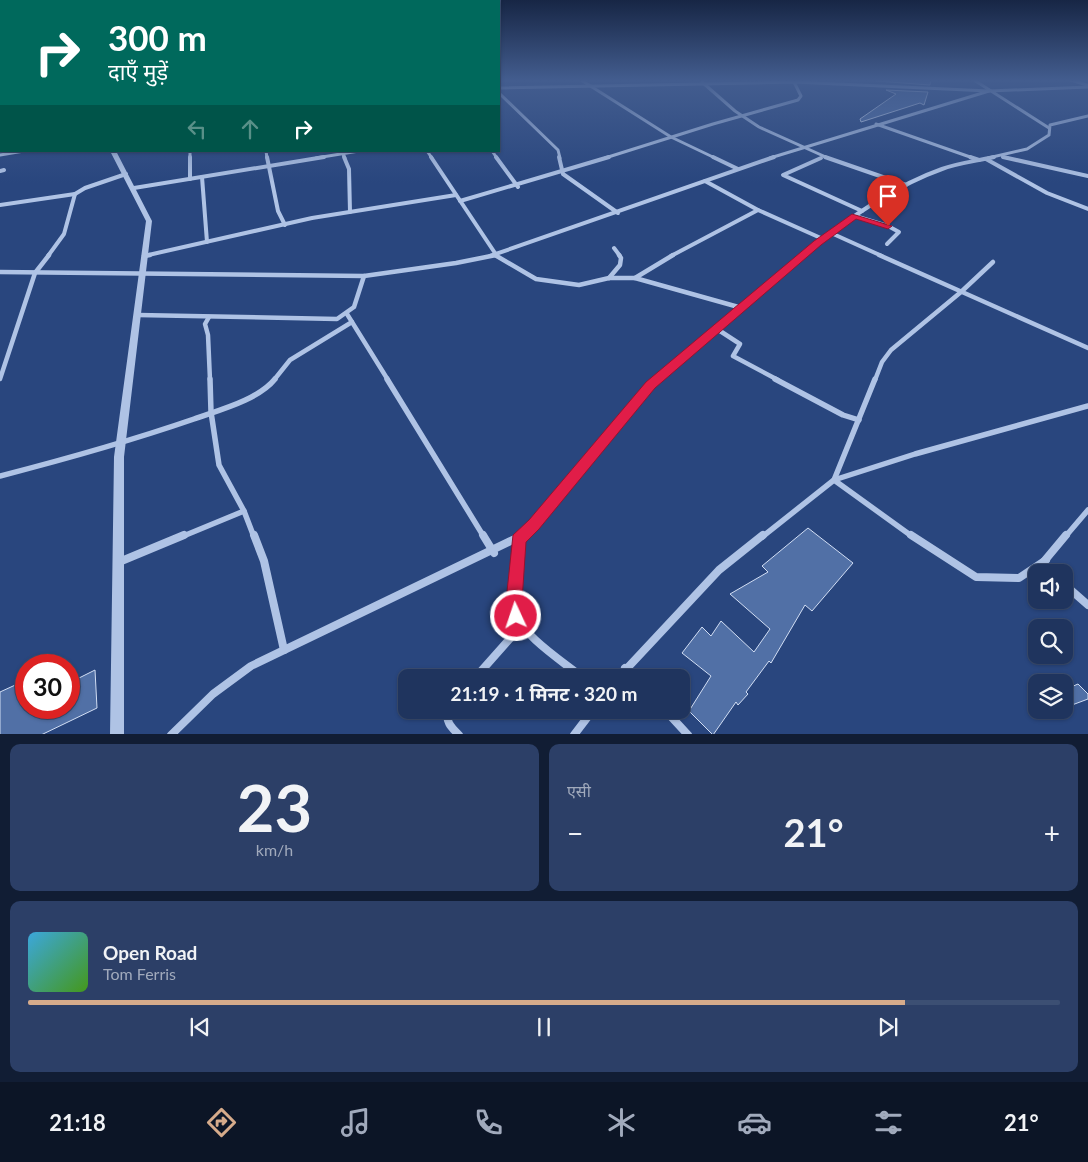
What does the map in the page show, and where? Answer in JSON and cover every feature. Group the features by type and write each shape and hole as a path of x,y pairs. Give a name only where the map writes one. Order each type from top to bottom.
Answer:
{"street":[{"path":"522,114 558,150 563,174 618,213"},
{"path":"635,114 671,137 738,169"},
{"path":"460,201 563,174 737,114"},
{"path":"738,114 798,148 821,158 906,185"},
{"path":"0,272 364,276 456,263 495,255 798,148 909,114"},
{"path":"1027,114 1049,128"},
{"path":"1049,128 1056,123 1088,116"},
{"path":"876,124 982,160 1047,193 1088,209"},
{"path":"171,734 213,694 251,666 494,553 518,539 534,525 651,385 823,239 862,211 906,185 942,169 1027,150 1049,135 1049,128"},
{"path":"0,155 18,152"},
{"path":"114,152 134,188 149,222 121,444 117,734"},
{"path":"190,152 190,179"},
{"path":"266,152 278,211 285,225"},
{"path":"429,152 495,255 536,278 579,285 609,278 636,278 742,308"},
{"path":"493,152 518,187"},
{"path":"134,188 342,153 349,169 350,212"},
{"path":"1000,156 1088,176"},
{"path":"821,158 783,175 862,211"},
{"path":"0,205 75,194 85,188 126,174"},
{"path":"202,177 207,242"},
{"path":"705,181 758,210 823,239"},
{"path":"0,379 36,272 64,234 75,194"},
{"path":"144,256 350,212 456,196"},
{"path":"636,278 683,249 756,213 758,210"},
{"path":"855,216 888,226 899,232 887,244"},
{"path":"832,233 961,292 1081,343 1088,348"},
{"path":"609,278 620,265 621,258 614,248"},
{"path":"834,480 882,362 891,350 961,292 993,262"},
{"path":"138,315 337,319 347,314 354,307 364,276"},
{"path":"347,314 494,553"},
{"path":"210,317 205,324 212,412 219,465 244,511 264,561 284,650"},
{"path":"0,476 121,444 212,412 263,390 276,379 290,360 352,322"},
{"path":"717,329 740,344 733,356 843,415 859,420"},
{"path":"625,668 719,570 834,480 915,454 1088,406"},
{"path":"834,480 929,548 976,577 1018,578 1046,560"},
{"path":"1042,564 1088,510"},
{"path":"118,562 244,511"},
{"path":"518,539 514,601 516,616 522,625 573,669"},
{"path":"1073,592 1088,605"},
{"path":"483,669 522,625"},
{"path":"448,719 449,725 459,734"},
{"path":"574,734 585,719"},
{"path":"674,719 688,734"}],"building":[{"path":"867,114 885,114 861,122 860,119"},
{"path":"808,528 853,563 812,611 805,605 771,663 769,661 746,692 748,694 738,705 736,702 712,734 690,712 711,676 682,653 702,627 711,636 721,621 754,652 770,629 730,594 768,572 762,566"},
{"path":"95,670 97,708 80,716 80,678"},
{"path":"1078,684 1088,694 1088,699 1073,705 1073,686"},
{"path":"15,685 15,719 74,719 43,734 0,734 0,692"}],"route":[{"path":"516,616 514,601 518,539 534,525 651,385 818,243 855,216 888,226"}]}
